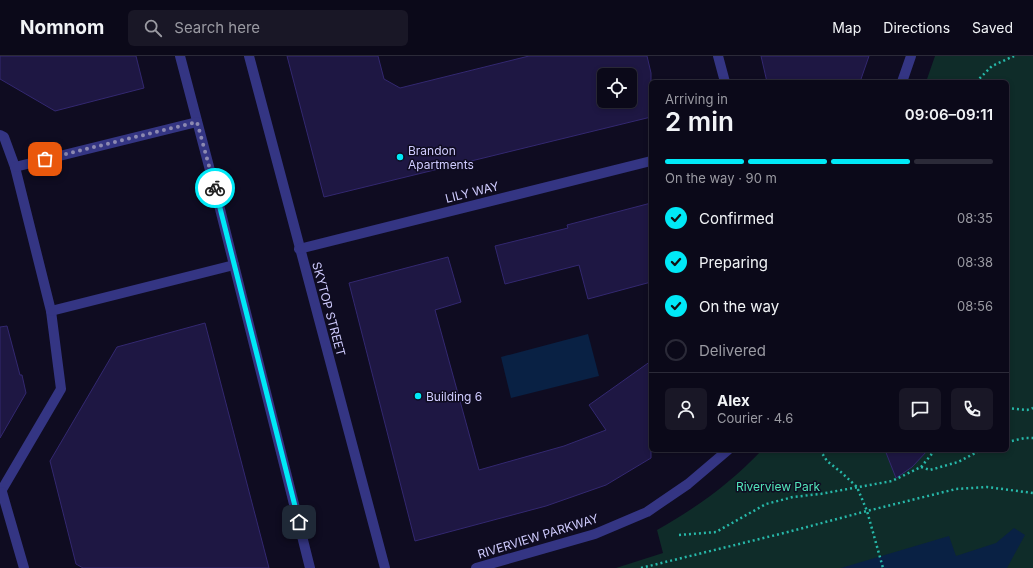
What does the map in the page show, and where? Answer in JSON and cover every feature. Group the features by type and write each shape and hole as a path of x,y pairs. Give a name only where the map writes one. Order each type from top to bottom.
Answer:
{"street":[{"path":"180,56 310,568"},
{"name":"SKYTOP STREET","path":"249,56 385,568"},
{"path":"718,56 724,80"},
{"path":"903,80 911,56"},
{"path":"15,166 197,122"},
{"path":"0,135 4,137 15,166 51,311 61,389 1,492 24,568"},
{"name":"LILY WAY","path":"300,249 649,162"},
{"path":"51,311 234,264"},
{"name":"RIVERVIEW PARKWAY","path":"476,568 595,534 647,512 688,484 726,452"}],"path":[{"path":"978,80 992,66 1014,56"},
{"path":"1009,408 1027,410 1033,408"},
{"path":"1009,442 1033,438"},
{"path":"821,452 827,461 857,487 867,511 883,568"},
{"path":"679,535 716,532 766,504 793,497 820,494 892,481 921,468 932,452"},
{"path":"921,468 930,470 958,462 977,452"},
{"path":"641,568 956,489 987,487 1033,493"}],"green space":[{"name":"Riverview Park","path":"935,56 1033,56 1033,568 616,568 663,553 657,530 686,513 712,494 738,473 760,452 1009,452 1009,80 927,80"}],"water":[{"path":"588,334 599,376 511,398 501,357"},
{"path":"1014,528 1025,535 1007,568 841,568 949,536 956,556 996,543"}],"building":[{"path":"0,56 136,56 144,88 55,111 0,79"},
{"name":"Brandon Apartments","path":"287,56 378,56 384,79 400,88 529,56 647,56 651,73 651,80 649,80 649,117 324,197"},
{"path":"761,56 869,56 861,80 767,80"},
{"path":"649,204 649,283 588,299 579,265 505,284 495,246 568,228 567,225"},
{"name":"Building 6","path":"448,257 461,302 435,310 479,470 564,446 606,430 589,405 649,362 649,452 651,452 651,458 606,485 546,506 415,541 349,283"},
{"path":"205,323 269,568 83,568 76,564 50,461 117,347"},
{"path":"7,326 26,393 0,438 0,327"},
{"path":"886,452 926,452 912,467 896,478"}],"way so far":[{"path":"45,159 197,122 215,188"}],"place":[{"name":"Brandon Apartments","path":"400,157"},
{"name":"Building 6","path":"418,396"}],"route":[{"path":"215,188 299,522"}]}
